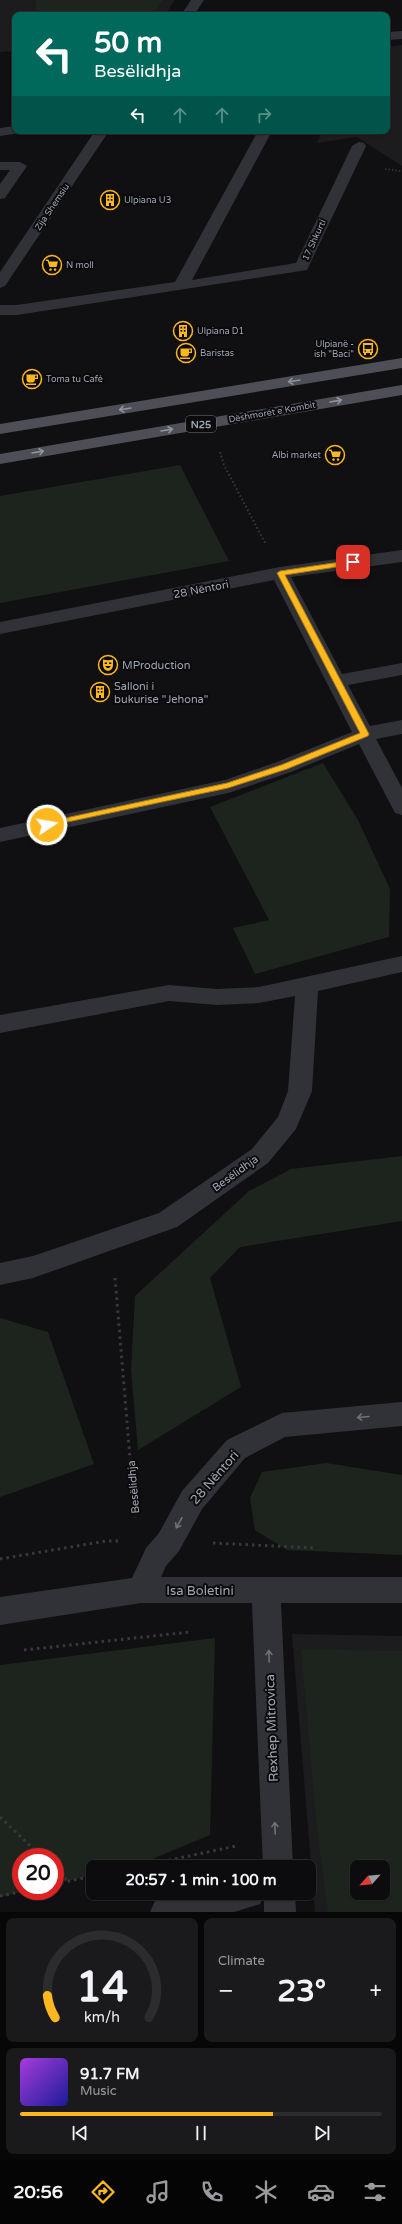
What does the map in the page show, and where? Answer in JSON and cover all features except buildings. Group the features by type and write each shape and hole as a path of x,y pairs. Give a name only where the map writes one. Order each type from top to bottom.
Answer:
{"main road":[{"path":"0,429 402,363"},
{"name":"Dëshmorët e Kombit","path":"0,458 402,390"}],"street":[{"path":"189,12 198,0"},
{"path":"390,36 402,35"},
{"path":"0,132 12,130"},
{"name":"Zija Shemsiu","path":"0,283 100,134"},
{"path":"181,286 263,134"},
{"name":"17 Shkurti","path":"0,310 17,310 302,267 359,146"},
{"path":"0,166 20,166 0,195"},
{"name":"28 Nëntori","path":"0,628 280,573 402,556"},
{"path":"280,573 338,681 402,808"},
{"path":"338,681 402,669"},
{"path":"0,835 228,786 284,767 365,734 402,726"},
{"path":"0,1024 169,994 217,997 259,995 402,964"},
{"name":"Besëlidhja","path":"0,1274 33,1267 112,1241 168,1220 260,1156 288,1122 300,1091 307,985"},
{"name":"28 Nëntori","path":"141,1590 156,1557 168,1542 192,1500 236,1449 282,1424 402,1414"},
{"name":"Isa Boletini","path":"0,1611 141,1590 402,1590"},
{"name":"Rexhep Mitrovica","path":"266,1590 278,1860"},
{"path":"166,1912 218,1900"},
{"path":"279,1900 280,1912"}],"path":[{"path":"212,422 224,465 280,573"},
{"name":"Besëlidhja","path":"112,1241 136,1525"},
{"path":"15,1651 198,1631"},
{"path":"0,1817 33,1848"},
{"path":"171,1860 276,1838"},
{"path":"64,1877 68,1881"},
{"path":"64,1882 86,1877"},
{"path":"0,1896 12,1894"}],"shaded area":[{"path":"0,0 175,0 167,12 12,12 12,51 0,52"},
{"path":"36,0 163,0 153,12 36,12"},
{"path":"402,45 402,166 357,137 317,143 321,134 390,134 390,47"},
{"path":"180,465 229,561 0,603 0,496"},
{"path":"323,763 358,820 390,889 389,937 255,974 233,928 269,920 210,807"},
{"path":"402,1156 402,1221 240,1247 210,1278 241,1387 138,1450 131,1370 135,1296 249,1191 291,1169"},
{"path":"0,1318 48,1332 94,1464 0,1497"},
{"path":"326,1463 402,1475 402,1555 287,1550 255,1530 250,1498 262,1472"},
{"path":"292,1634 402,1636 402,1912 315,1912 314,1900 316,1900 316,1860 311,1860"},
{"path":"215,1638 210,1835 150,1860 86,1860 86,1877 64,1882 64,1848 12,1848 12,1894 0,1897 0,1665"},
{"path":"301,1649 402,1651 402,1912 328,1912 317,1829"}],"place":[{"name":"Ulpiana U3","path":"110,200"},
{"name":"N moll","path":"52,265"},
{"name":"Ulpiana D1","path":"183,331"},
{"name":"Ulpianë - ish \"Baci\"","path":"368,349"},
{"name":"Baristas","path":"186,353"},
{"name":"Toma tu Café","path":"32,379"},
{"name":"Albi market","path":"335,455"},
{"name":"MProduction","path":"108,665"},
{"name":"Salloni i bukurise \"Jehona\"","path":"100,692"}],"route":[{"path":"47,825 228,786 284,767 365,734 280,573 353,562"}]}
